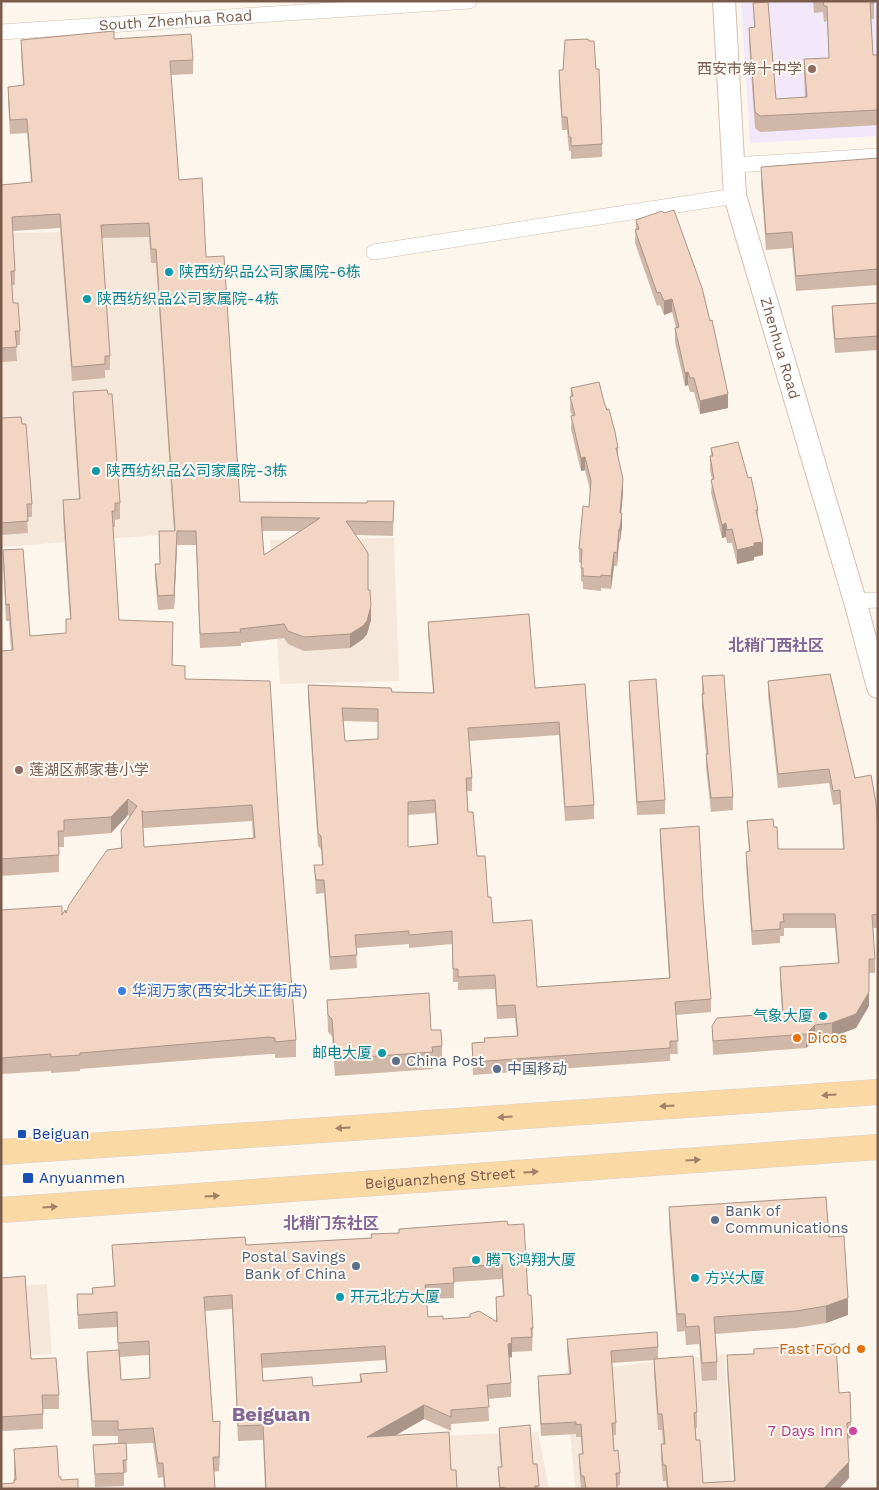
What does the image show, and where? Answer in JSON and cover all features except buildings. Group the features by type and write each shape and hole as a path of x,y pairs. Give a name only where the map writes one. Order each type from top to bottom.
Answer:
{"main road":[{"path":"1,1152 878,1092"},
{"name":"Beiguanzheng Street","path":"1,1210 878,1147"}],"street":[{"name":"South Zhenhua Road","path":"1,32 469,1"},
{"name":"Zhenhua Road","path":"724,1 735,196 855,601 878,687"},
{"path":"734,165 878,156"},
{"path":"374,252 735,196"},
{"path":"855,601 878,600"}],"shaded area":[{"name":"西安市第十中学","path":"741,1 878,1 878,136 750,143"},
{"path":"186,217 211,531 1,547 1,233 73,232"},
{"path":"394,538 399,681 280,684 270,540"},
{"path":"47,1284 52,1354 1,1357 1,1287"},
{"path":"725,1354 732,1489 575,1489 565,1372"},
{"path":"538,1432 549,1489 411,1489 405,1437"}],"place":[{"name":"西安市第十中学","path":"812,69"},
{"name":"陕西纺织品公司家属院-6栋","path":"169,272"},
{"name":"陕西纺织品公司家属院-4栋","path":"87,299"},
{"name":"陕西纺织品公司家属院-3栋","path":"96,471"},
{"name":"莲湖区郝家巷小学","path":"19,770"},
{"name":"华润万家(西安北关正街店)","path":"122,991"},
{"name":"气象大厦","path":"823,1016"},
{"name":"Dicos","path":"797,1038"},
{"name":"邮电大厦","path":"382,1053"},
{"name":"China Post","path":"396,1061"},
{"name":"中国移动","path":"497,1069"},
{"name":"Beiguan","path":"22,1134"},
{"name":"Anyuanmen","path":"28,1178"},
{"name":"Bank of Communications","path":"715,1220"},
{"name":"腾飞鸿翔大厦","path":"476,1260"},
{"name":"Postal Savings Bank of China","path":"356,1266"},
{"name":"方兴大厦","path":"695,1278"},
{"name":"开元北方大厦","path":"340,1297"},
{"name":"Fast Food","path":"861,1349"},
{"name":"7 Days Inn","path":"853,1431"}],"district":[{"name":"北稍门西社区","path":"776,645"},
{"name":"北稍门东社区","path":"331,1223"},
{"name":"Beiguan","path":"271,1414"}]}
